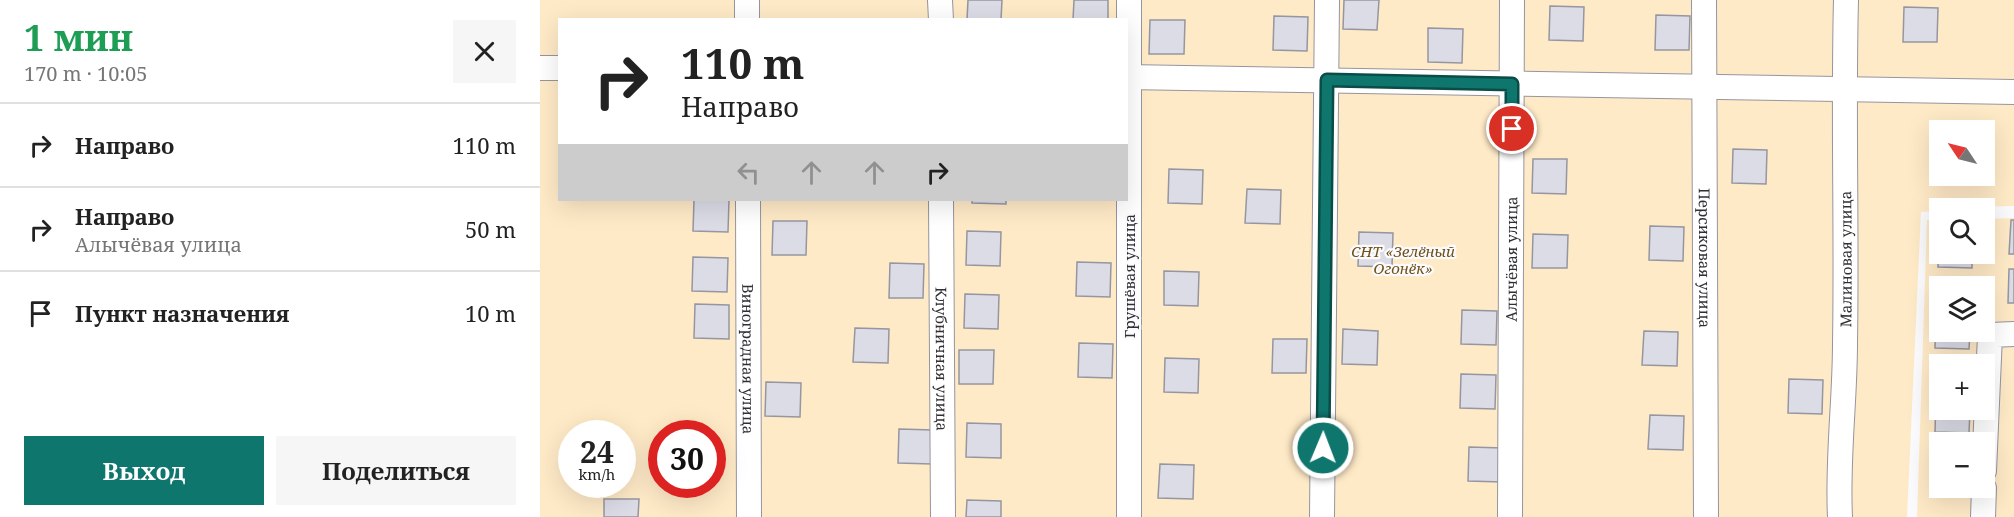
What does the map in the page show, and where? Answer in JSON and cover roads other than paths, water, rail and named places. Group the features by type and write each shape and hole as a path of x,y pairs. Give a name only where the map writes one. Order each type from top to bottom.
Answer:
{"street":[{"path":"747,0 747,18"},
{"path":"940,0 940,18"},
{"name":"Грушёвая улица","path":"1129,0 1129,517"},
{"path":"1322,517 1327,0"},
{"name":"Алычёвая улица","path":"1510,517 1512,0"},
{"name":"Персиковая улица","path":"1704,0 1706,517"},
{"name":"Малиновая улица","path":"1840,517 1845,347 1846,0"},
{"path":"540,68 558,68"},
{"path":"1128,77 2014,92"},
{"name":"Виноградная улица","path":"748,201 749,517"},
{"name":"Клубничная улица","path":"941,201 943,517"},
{"path":"1989,432 2002,334"},
{"path":"1983,517 1984,498"}],"park label":[{"name":"СНТ «Зелёный Огонёк»","path":"1403,260"}]}
